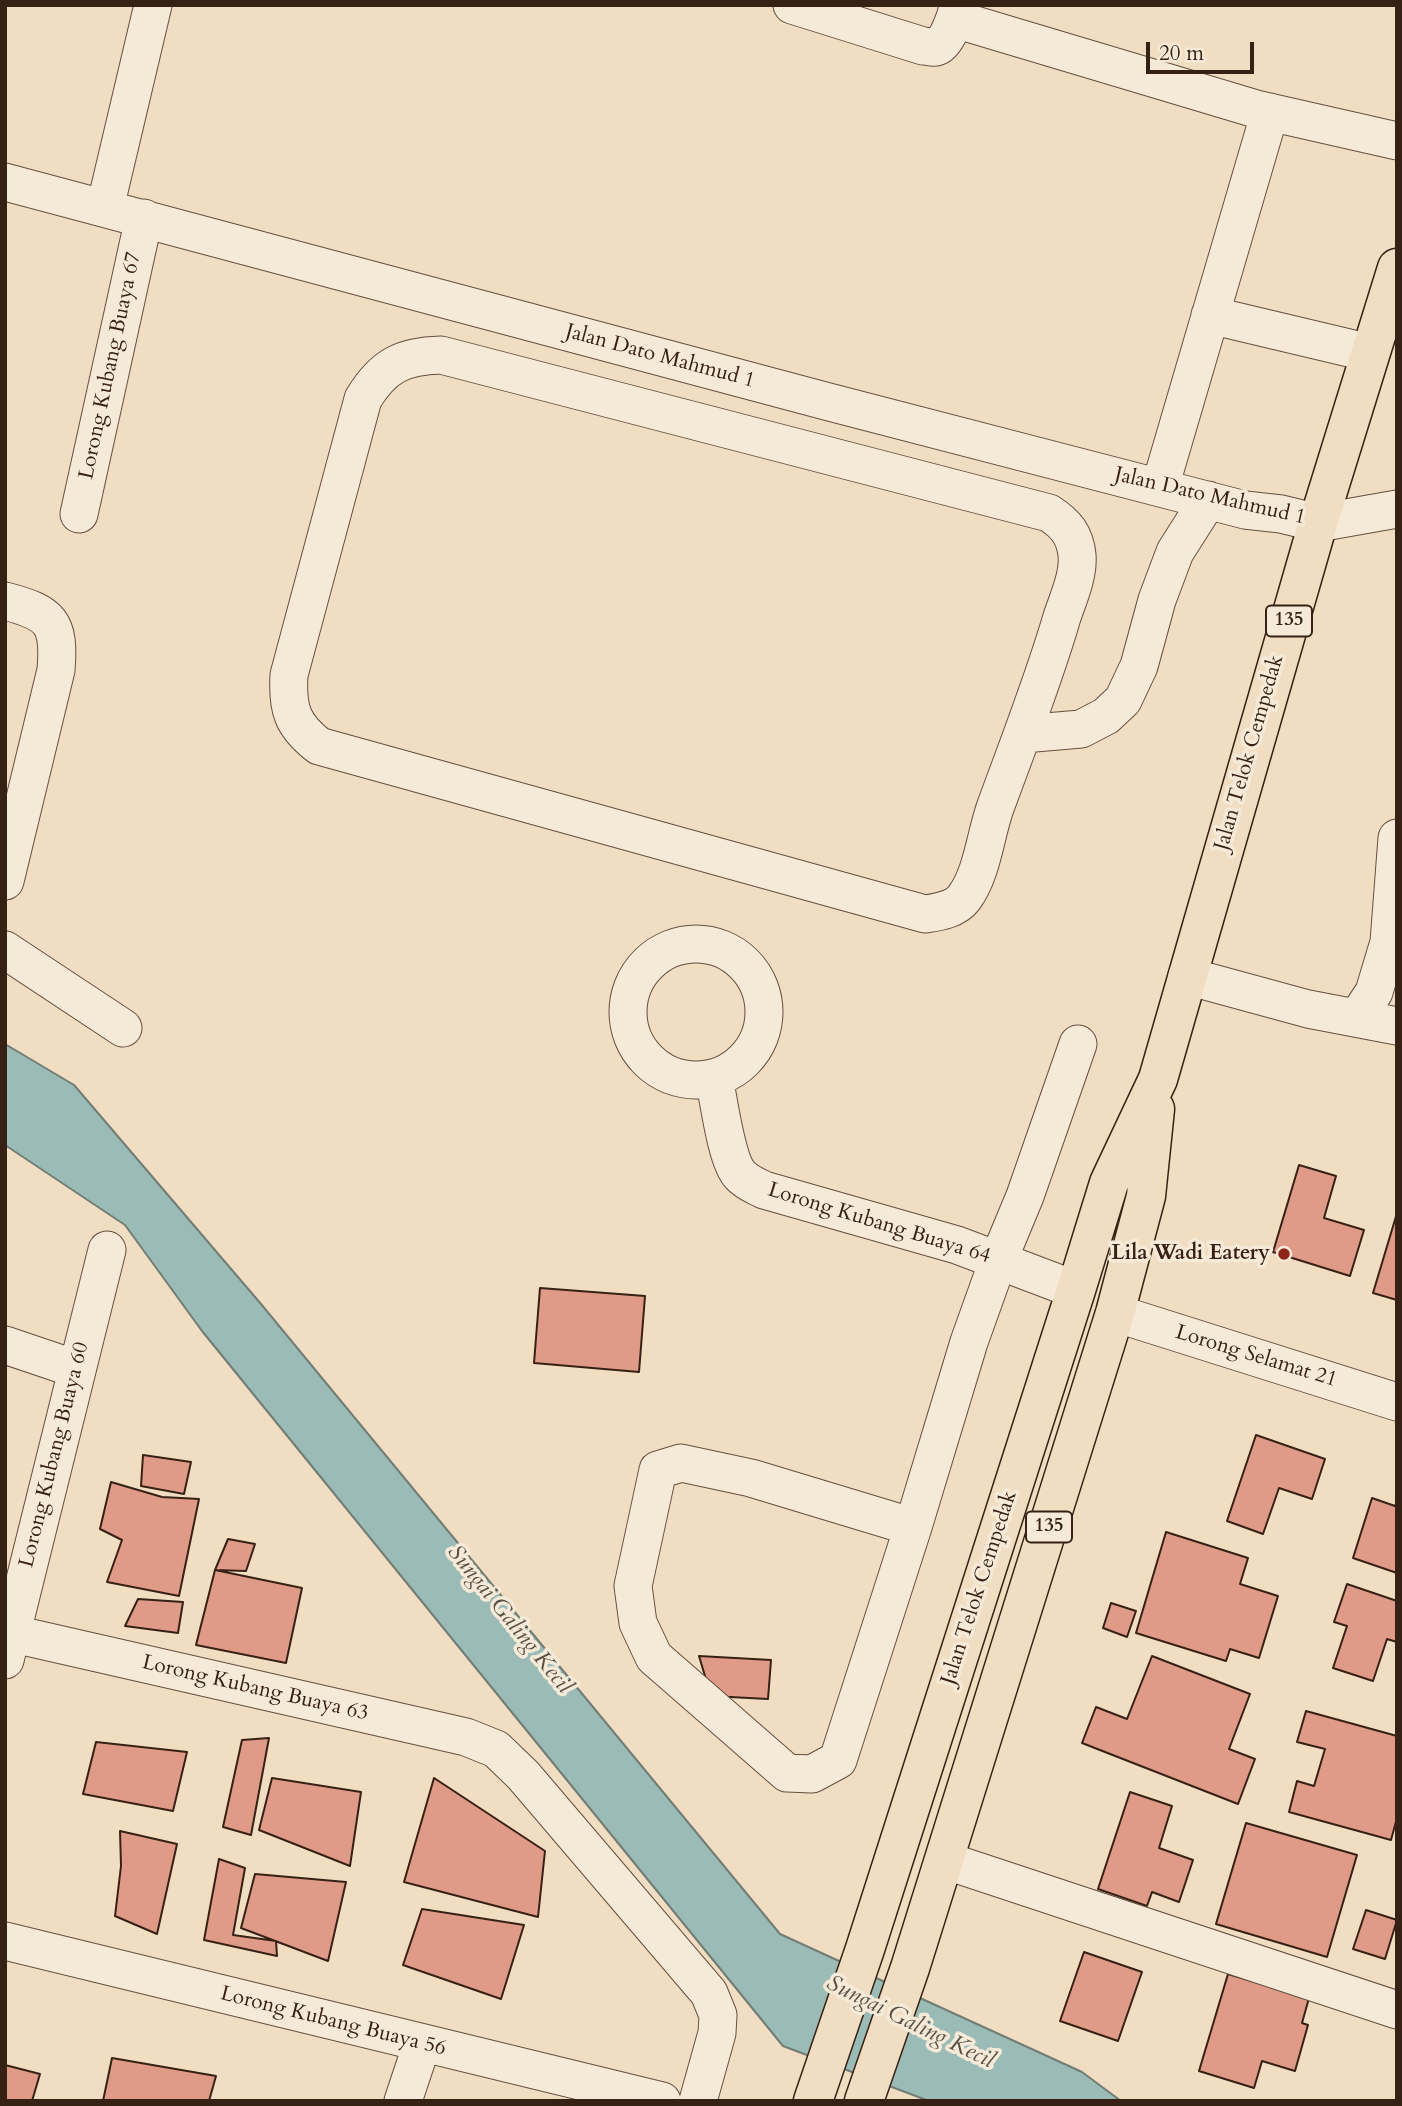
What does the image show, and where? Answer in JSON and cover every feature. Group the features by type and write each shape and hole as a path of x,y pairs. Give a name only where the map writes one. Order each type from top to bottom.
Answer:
{"main road":[{"name":"Jalan Telok Cempedak","path":"817,2087 864,1949 1109,1183 1158,1079 1318,523 1397,268"},
{"name":"Jalan Telok Cempedak","path":"865,2097 910,1968 1115,1313 1146,1196 1158,1079"}],"street":[{"path":"105,208 153,5"},
{"path":"792,5 923,46 936,47 942,44 957,12 1270,112 1397,141"},
{"path":"1160,487 1270,112"},
{"name":"Jalan Dato Mahmud 1","path":"5,183 1245,510 1281,514 1318,523"},
{"name":"Lorong Kubang Buaya 67","path":"79,514 144,218"},
{"path":"1210,315 1370,353"},
{"path":"441,355 1049,513 1066,524 1074,541 1077,558 1043,681 1023,734 994,813 973,882 962,901 946,910 925,914 319,746 302,732 293,717 287,698 289,675 363,399 375,379 394,365 415,356 441,355"},
{"path":"1023,734 1081,729 1106,716 1123,700 1139,666 1157,600 1175,552 1208,500"},
{"path":"1318,523 1397,509"},
{"path":"5,601 30,608 55,627 58,645 56,670 5,881"},
{"path":"1357,1018 1374,992 1389,942 1397,838"},
{"path":"5,950 123,1028"},
{"path":"1187,975 1308,1009 1397,1027"},
{"path":"914,1527 751,1478 681,1463 670,1464 658,1470 633,1586 638,1623 654,1657 787,1773 812,1774 838,1760 914,1527 969,1342 1025,1196 1078,1044"},
{"name":"Lorong Kubang Buaya 64","path":"714,1078 730,1157 737,1173 745,1180 764,1190 957,1245 1076,1290"},
{"name":"Lorong Kubang Buaya 60","path":"7,1642 107,1250"},
{"name":"Lorong Selamat 21","path":"1115,1313 1397,1402"},
{"path":"5,1345 76,1369"},
{"name":"Lorong Kubang Buaya 63","path":"7,1642 466,1737 496,1749 523,1775 709,1993 718,2015 717,2033 698,2101"},
{"path":"944,1860 1397,2010"},
{"name":"Lorong Kubang Buaya 56","path":"5,1941 662,2101"},
{"path":"402,2101 422,2044"}],"water":[{"name":"Sungai Galing Kecil","path":"5,1044 74,1085 261,1304 780,1934 1082,2072 1121,2101 929,2101 783,2046 202,1331 125,1225 5,1145"}],"building":[{"path":"1299,1165 1336,1176 1324,1218 1364,1230 1350,1276 1273,1252"},
{"path":"1397,1213 1397,1300 1373,1293"},
{"path":"540,1288 645,1296 639,1372 534,1363"},
{"path":"1256,1435 1325,1459 1312,1499 1279,1488 1263,1534 1227,1521"},
{"path":"143,1455 191,1462 184,1494 141,1486"},
{"path":"111,1482 162,1497 199,1499 179,1596 107,1582 122,1540 100,1529"},
{"path":"1372,1498 1395,1506 1397,1501 1397,1573 1353,1558"},
{"path":"1166,1532 1248,1558 1240,1584 1278,1596 1259,1658 1230,1649 1226,1661 1136,1633"},
{"path":"228,1539 255,1544 246,1571 215,1570"},
{"path":"215,1570 302,1588 286,1663 196,1645"},
{"path":"1347,1584 1397,1601 1397,1642 1387,1639 1373,1681 1333,1668 1347,1626 1334,1622"},
{"path":"138,1599 183,1602 178,1633 125,1626"},
{"path":"1111,1603 1136,1611 1127,1637 1103,1628"},
{"path":"699,1656 771,1660 768,1699 711,1696"},
{"path":"1152,1656 1250,1694 1229,1749 1255,1759 1238,1804 1082,1743 1096,1707 1127,1719"},
{"path":"1306,1711 1397,1736 1397,1818 1391,1840 1289,1812 1297,1781 1314,1786 1325,1749 1297,1742"},
{"path":"269,1738 251,1835 223,1827 242,1740"},
{"path":"96,1742 187,1752 173,1811 83,1794"},
{"path":"272,1778 361,1792 350,1866 259,1830"},
{"path":"434,1778 545,1851 538,1917 404,1882"},
{"path":"1130,1792 1172,1806 1159,1848 1193,1860 1179,1902 1152,1892 1147,1906 1098,1889"},
{"path":"1246,1823 1357,1855 1327,1957 1216,1924"},
{"path":"120,1831 177,1844 157,1934 115,1916 121,1866"},
{"path":"219,1859 245,1868 233,1935 276,1941 277,1956 204,1940"},
{"path":"255,1874 346,1882 328,1961 241,1928"},
{"path":"422,1909 524,1925 501,1999 403,1965"},
{"path":"1366,1910 1397,1920 1385,1959 1353,1949"},
{"path":"1084,1952 1142,1972 1118,2041 1060,2021"},
{"path":"1228,1974 1309,1998 1302,2023 1308,2025 1295,2071 1262,2061 1254,2088 1199,2071"},
{"path":"112,2058 216,2076 209,2101 103,2101"},
{"path":"5,2065 40,2074 32,2101 5,2101"}],"place":[{"name":"Lila Wadi Eatery","path":"1284,1254"}]}
